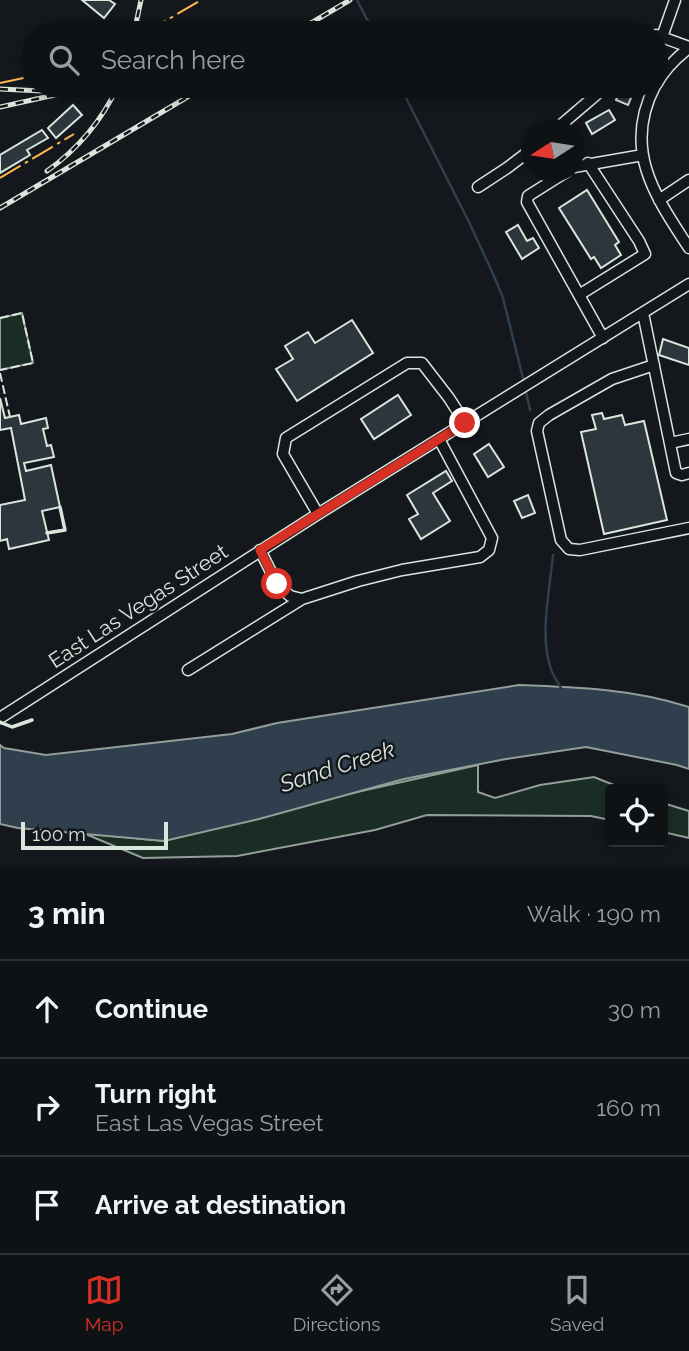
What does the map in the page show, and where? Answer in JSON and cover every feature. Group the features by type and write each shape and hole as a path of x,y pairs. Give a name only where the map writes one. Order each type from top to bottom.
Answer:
{"street":[{"path":"666,21 675,0"},
{"path":"668,40 689,48 668,67"},
{"path":"568,119 591,98"},
{"path":"650,98 643,124 643,155 649,179 689,248"},
{"path":"584,164 643,155"},
{"path":"478,187 521,157"},
{"path":"579,295 645,254 588,163"},
{"path":"659,200 689,180"},
{"path":"550,182 528,196 527,202 603,338"},
{"name":"East Las Vegas Street","path":"3,716 260,550 689,284"},
{"path":"643,313 677,473 689,473"},
{"path":"318,514 283,454 286,438 308,424 407,363 422,363 465,423"},
{"path":"654,365 612,379 549,415 539,423 537,431 561,540 569,550 689,528"},
{"path":"188,670 302,599 402,570 480,557 489,550 492,538 439,439"},
{"path":"670,443 689,439"},
{"path":"260,550 277,584 290,596 302,599"}],"green space":[{"path":"22,313 33,363 0,370 0,318"},
{"path":"478,765 478,792 495,798 540,785 594,777 612,784 605,784 605,819 591,816 427,815 375,830 237,856 143,858 83,833 164,841 348,794"},
{"path":"668,805 689,811 689,838 668,833"}],"water":[{"name":"Sand Creek","path":"519,685 626,693 689,707 689,769 586,747 404,779 259,819 164,841 18,828 0,824 0,745 46,755 232,734 277,723"}],"building":[{"path":"82,0 109,0 115,4 104,18"},
{"path":"617,98 631,98 628,105 616,100"},
{"path":"73,105 82,115 56,138 48,128"},
{"path":"609,110 615,120 592,134 586,123"},
{"path":"42,130 48,138 27,150 30,155 0,173 0,155"},
{"path":"587,190 619,242 615,245 621,255 601,268 594,257 591,259 559,208"},
{"path":"518,225 527,241 533,238 539,248 522,259 506,232"},
{"path":"352,320 373,353 297,401 276,369 293,359 285,346 308,332 315,343"},
{"path":"663,339 689,348 689,365 659,355"},
{"path":"398,395 411,415 374,439 361,419"},
{"path":"0,398 5,418 19,415 21,424 46,418 48,428 43,429 47,446 51,445 54,457 24,463 26,471 51,465 60,507 42,511 49,540 9,549 7,539 0,541 0,505 25,500 11,428 0,430"},
{"path":"602,413 604,419 622,415 625,425 644,421 667,520 604,534 581,432 596,429 592,415"},
{"path":"489,444 504,467 488,477 474,454"},
{"path":"446,471 452,481 433,493 450,521 421,539 409,519 418,514 407,495"},
{"path":"528,495 535,513 522,518 514,501"}],"waterway":[{"path":"357,0 368,21"},
{"path":"406,98 494,276 503,298 524,382"},
{"path":"525,388 530,410"},
{"path":"553,555 546,613 546,642 551,669 561,688"}],"railway":[{"path":"137,21 141,0"},
{"path":"314,21 350,0"},
{"path":"0,89 21,90"},
{"path":"0,107 41,98"},
{"path":"47,171 88,133 112,98"},
{"path":"0,208 186,98"}],"fence":[{"path":"0,318 22,313 33,363 0,370"},
{"path":"0,373 10,417"}],"wall":[{"path":"47,533 65,530 60,507"},
{"path":"0,722 12,727 32,720"}],"power":[{"path":"165,21 201,0"},
{"path":"0,83 21,79"},
{"path":"0,178 74,134"}],"route":[{"path":"277,584 260,550 465,423"}]}
